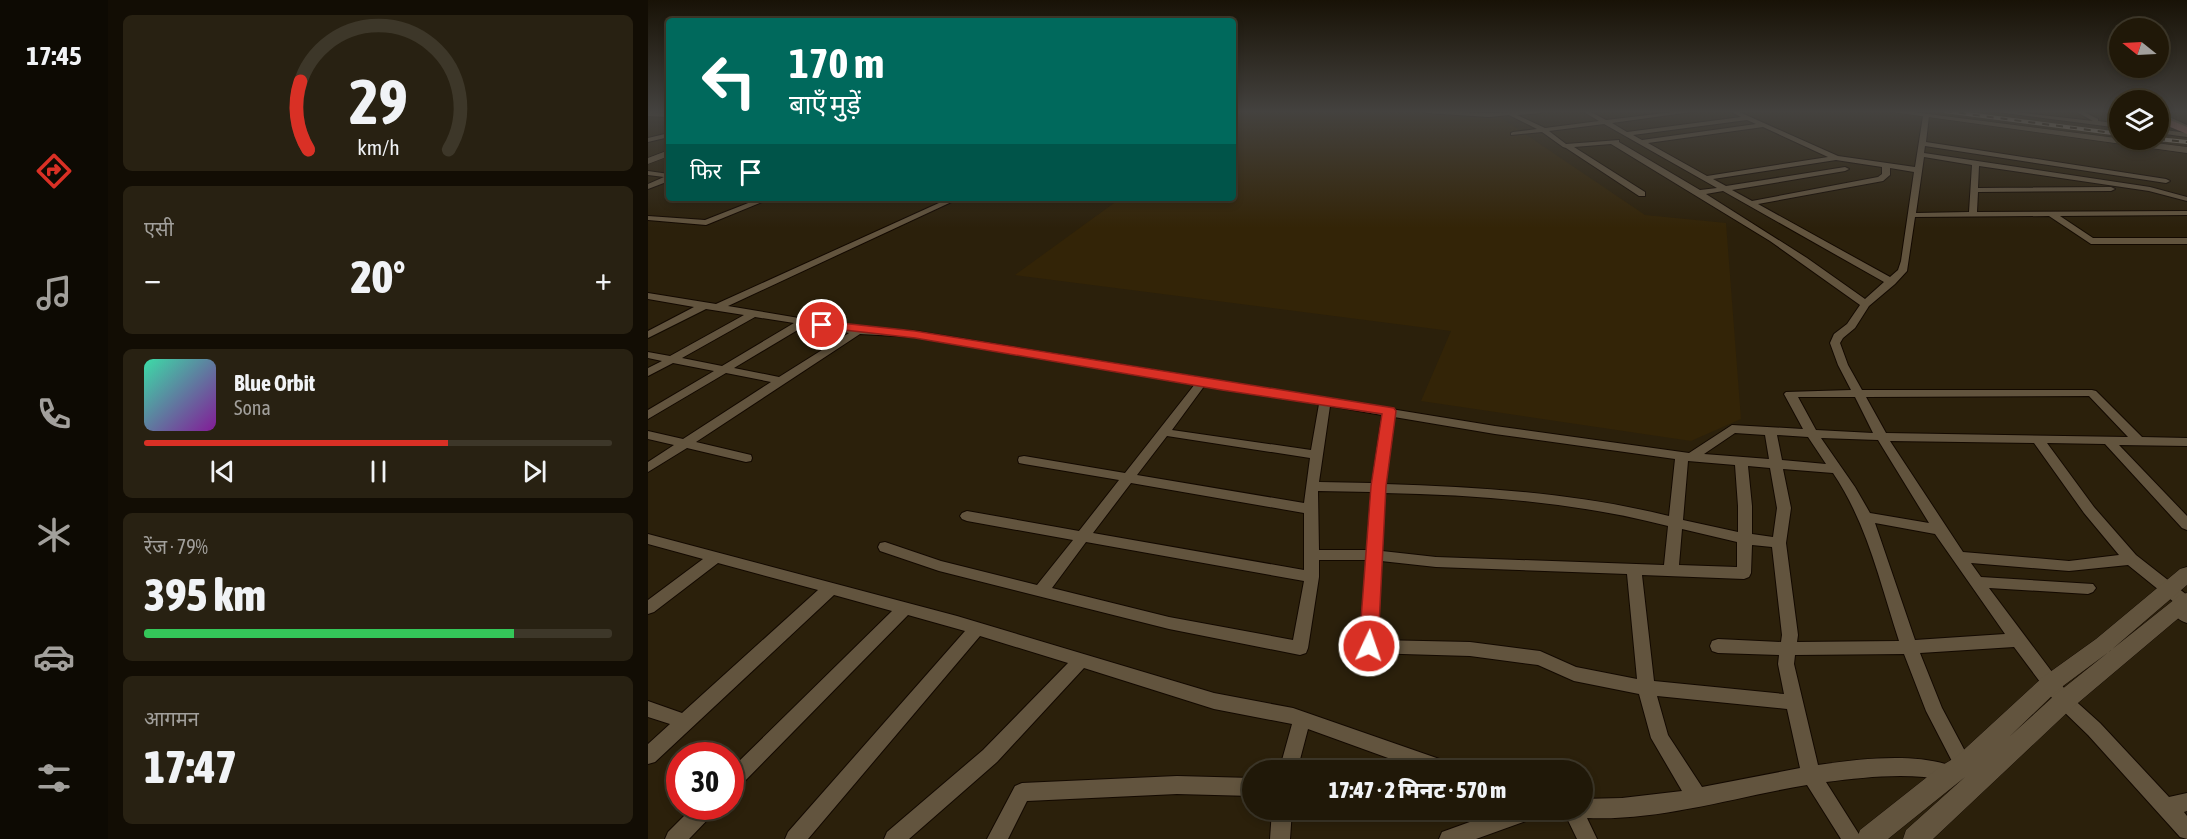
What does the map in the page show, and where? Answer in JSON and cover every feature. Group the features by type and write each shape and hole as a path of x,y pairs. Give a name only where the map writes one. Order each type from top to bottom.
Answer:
{"street":[{"path":"1574,150 1642,194"},
{"path":"1627,150 1831,277 1865,304"},
{"path":"1656,150 1892,282"},
{"path":"1819,150 1836,158 1918,170"},
{"path":"1922,150 1902,271 1865,304 1855,321 1838,336 1835,343 1858,395 1882,437 1940,530 1976,582 2058,692 2187,830"},
{"path":"1926,150 1976,163 2150,189 2187,199"},
{"path":"1931,150 2166,181"},
{"path":"648,160 666,155"},
{"path":"1708,178 1836,158"},
{"path":"1973,214 1976,163"},
{"path":"1752,203 1880,179 1886,175 1886,165"},
{"path":"1698,193 1845,169"},
{"path":"648,172 666,176"},
{"path":"648,187 666,178"},
{"path":"1974,190 2150,189"},
{"path":"648,218 706,223 761,201"},
{"path":"718,307 949,201"},
{"path":"2050,213 2091,241 2187,241"},
{"path":"1912,215 2187,213"},
{"path":"648,296 858,331 915,334 1495,430 1687,457 1837,469"},
{"path":"648,335 705,304"},
{"path":"648,373 753,314"},
{"path":"648,416 804,322"},
{"path":"648,468 858,331"},
{"path":"648,356 781,381"},
{"path":"1041,591 1201,383"},
{"path":"1963,774 1918,675 1864,517 1790,394 2092,393 2139,441"},
{"path":"885,547 939,566 1169,623 1300,648 1312,577 1312,486 1325,401"},
{"path":"1389,411 1378,488 1369,646 1470,649 1540,658 1574,674 1646,688 1794,702"},
{"path":"1671,571 1687,457 1732,429 1882,437 2187,442"},
{"path":"1770,430 1784,508 1779,543 1790,635 1786,664 1811,775 1852,839"},
{"path":"1163,432 1317,455"},
{"path":"648,435 746,458"},
{"path":"2037,439 2089,510 2131,559 2181,604"},
{"path":"2108,440 2187,525"},
{"path":"1024,460 1311,509"},
{"path":"1311,555 1374,555 1436,562 1744,573 1746,540 1741,462"},
{"path":"1312,486 1514,494 1618,509 1746,540 1779,543"},
{"path":"967,516 1312,577"},
{"path":"1864,517 1940,530"},
{"path":"650,541 717,556 832,587 977,628 1214,700 1302,719 1417,760"},
{"path":"648,608 717,556"},
{"path":"1959,557 2068,566 2131,559"},
{"path":"1634,570 1646,688 1660,738 1697,797"},
{"path":"1869,839 1963,774 2058,692 2181,604 2187,574"},
{"path":"1976,582 2088,588"},
{"path":"648,756 832,587"},
{"path":"744,769 905,608"},
{"path":"795,839 977,628"},
{"path":"1718,646 1788,650 1910,648 2019,640"},
{"path":"894,839 990,756 1081,660"},
{"path":"648,709 685,722"},
{"path":"1291,760 1302,719"},
{"path":"1593,809 1697,797 1811,775 1867,768 1930,767 1963,774"},
{"path":"1915,839 1963,774"},
{"path":"997,839 1022,792 1177,785 1242,788"},
{"path":"2166,807 2187,802"},
{"path":"675,839 693,820"},
{"path":"1280,839 1281,820"},
{"path":"1449,839 1502,820"},
{"path":"1578,820 1587,839"}],"shaded area":[{"path":"1236,150 1549,150 1645,215 1726,223 1741,419 1691,441 1421,401 1451,331 1015,275 1117,201 1236,201"}],"route":[{"path":"822,325 858,331 915,334 1222,386 1389,411 1378,486 1369,646"}]}
